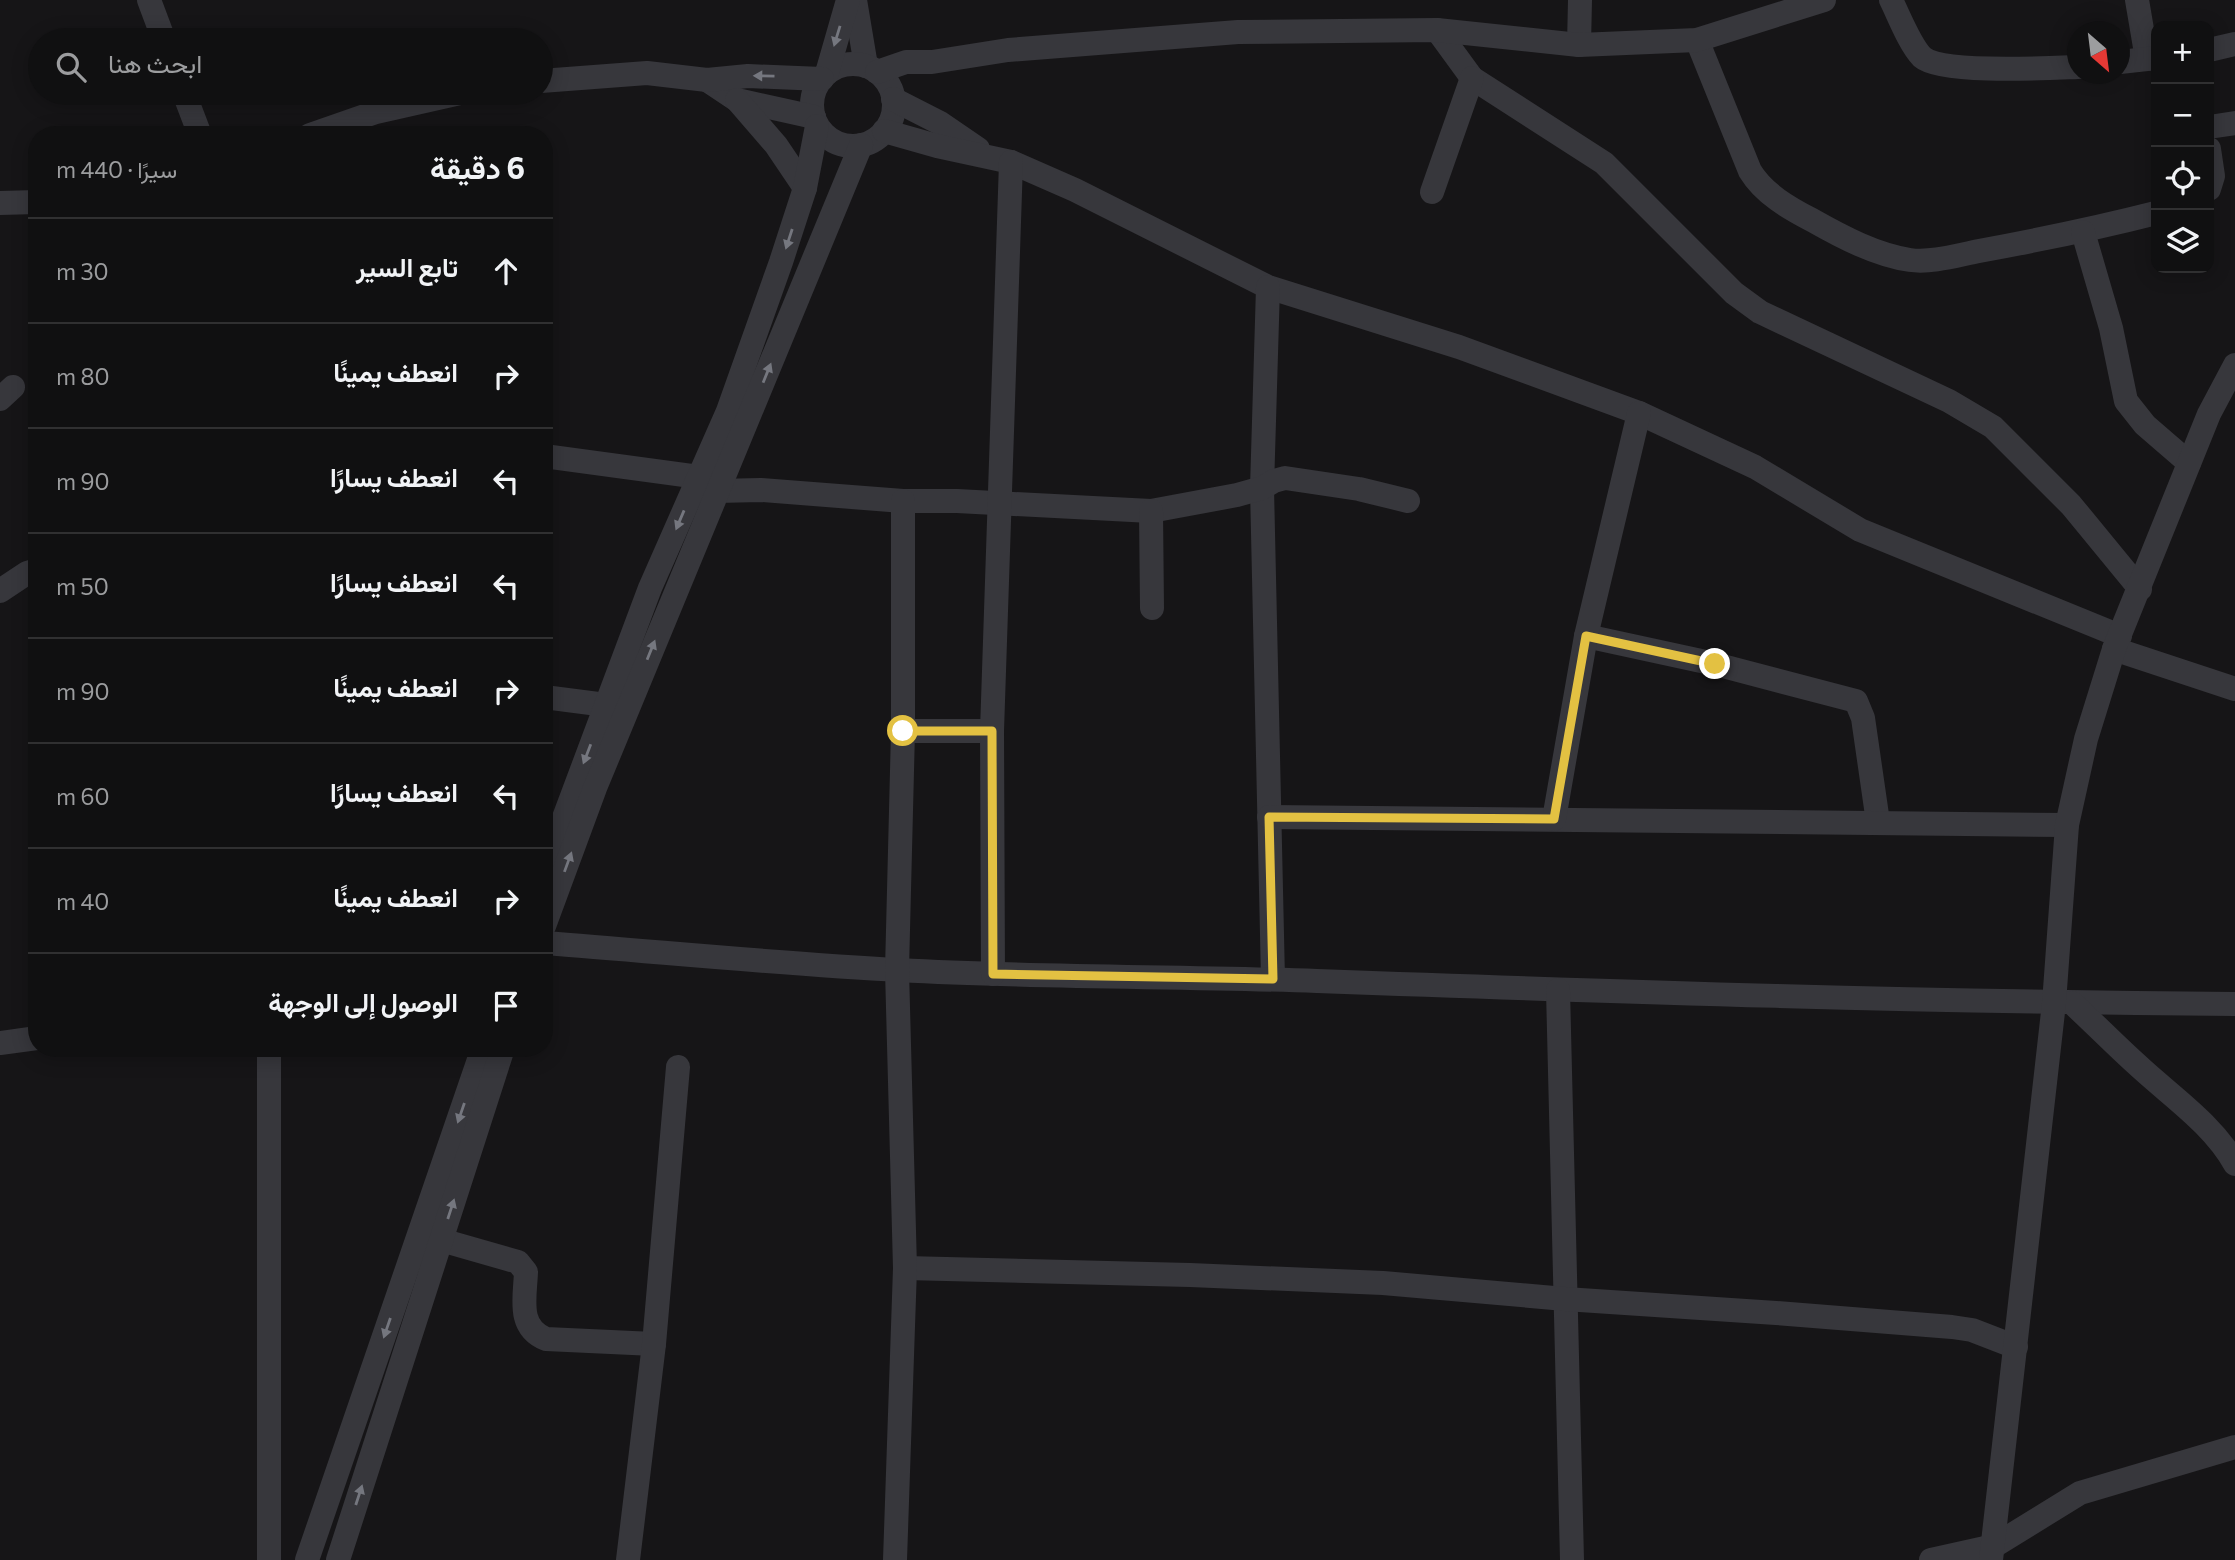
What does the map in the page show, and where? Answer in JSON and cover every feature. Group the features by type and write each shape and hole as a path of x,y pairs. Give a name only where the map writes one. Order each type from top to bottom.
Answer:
{"street":[{"path":"149,0 160,28"},
{"path":"825,76 848,0"},
{"path":"737,100 816,121 835,142 847,146 874,140 891,120 893,97 887,82 872,69 855,0"},
{"path":"1578,45 1580,0"},
{"path":"738,414 805,188 816,121 812,104 814,90 825,76 839,67 852,64 872,69 906,62 932,62 1008,50 1238,32 1437,30 1578,45 1697,40 1787,6 1824,0"},
{"path":"1891,0 1917,51 1930,62 1987,68 2067,67"},
{"path":"2137,0 2151,54"},
{"path":"1437,30 1472,78 1604,163 1734,293 1760,312 1949,401 1993,428 2071,505 2140,589"},
{"path":"1697,40 1755,179 1773,197 1845,238 1887,254 1916,260 2083,232 2151,214"},
{"path":"2214,49 2235,44"},
{"path":"2130,61 2151,58"},
{"path":"893,97 932,62"},
{"path":"553,81 647,73 707,80 748,76 825,76"},
{"path":"1432,192 1472,78"},
{"path":"707,80 737,100 776,145 805,188"},
{"path":"893,97 1001,160 1075,190 1268,287 1459,347 1639,413 1755,467 1860,530 2117,643 2235,689"},
{"path":"189,105 197,126"},
{"path":"336,126 402,105"},
{"path":"2214,126 2235,123"},
{"path":"884,131 1001,160"},
{"path":"553,852 585,786 707,484 861,145"},
{"path":"993,974 992,731 999,503 1001,160"},
{"path":"0,203 28,202"},
{"path":"2083,232 2111,328 2126,401 2145,425 2189,463"},
{"path":"1268,287 1262,488 1273,979"},
{"path":"1992,1553 2016,1347 2063,1003 2067,825 2086,739 2117,643 2209,414 2235,365"},
{"path":"1554,819 1586,636 1639,413"},
{"path":"553,458 707,484 903,501 1151,511 1262,488 1285,478 1359,489 1408,501"},
{"path":"553,895 606,705 650,588 707,484"},
{"path":"895,1560 905,1268 897,970 903,731 903,501"},
{"path":"1151,511 1152,608"},
{"path":"0,591 28,573"},
{"path":"1586,636 1715,664 1856,701 1863,718 1878,822"},
{"path":"553,698 606,705"},
{"path":"903,731 992,731"},
{"path":"1269,817 2067,825"},
{"path":"553,944 897,970 993,974 1273,979 1558,990 2063,1003 2235,1004"},
{"path":"1558,990 1572,1560"},
{"path":"2063,1003 2192,1112 2223,1146 2235,1164"},
{"path":"0,1043 28,1039"},
{"path":"269,1057 269,1560"},
{"path":"307,1560 480,1057"},
{"path":"338,1560 500,1057"},
{"path":"628,1560 654,1344 678,1067"},
{"path":"441,1240 518,1262 526,1272 525,1319 533,1333 545,1339 654,1344"},
{"path":"905,1268 1383,1283 1952,1327 1972,1330 2016,1347"},
{"path":"1931,1560 1992,1553 2080,1493 2235,1447"}],"route":[{"path":"903,731 992,731 993,974 1273,979 1269,817 1554,819 1586,636 1715,664"}]}
